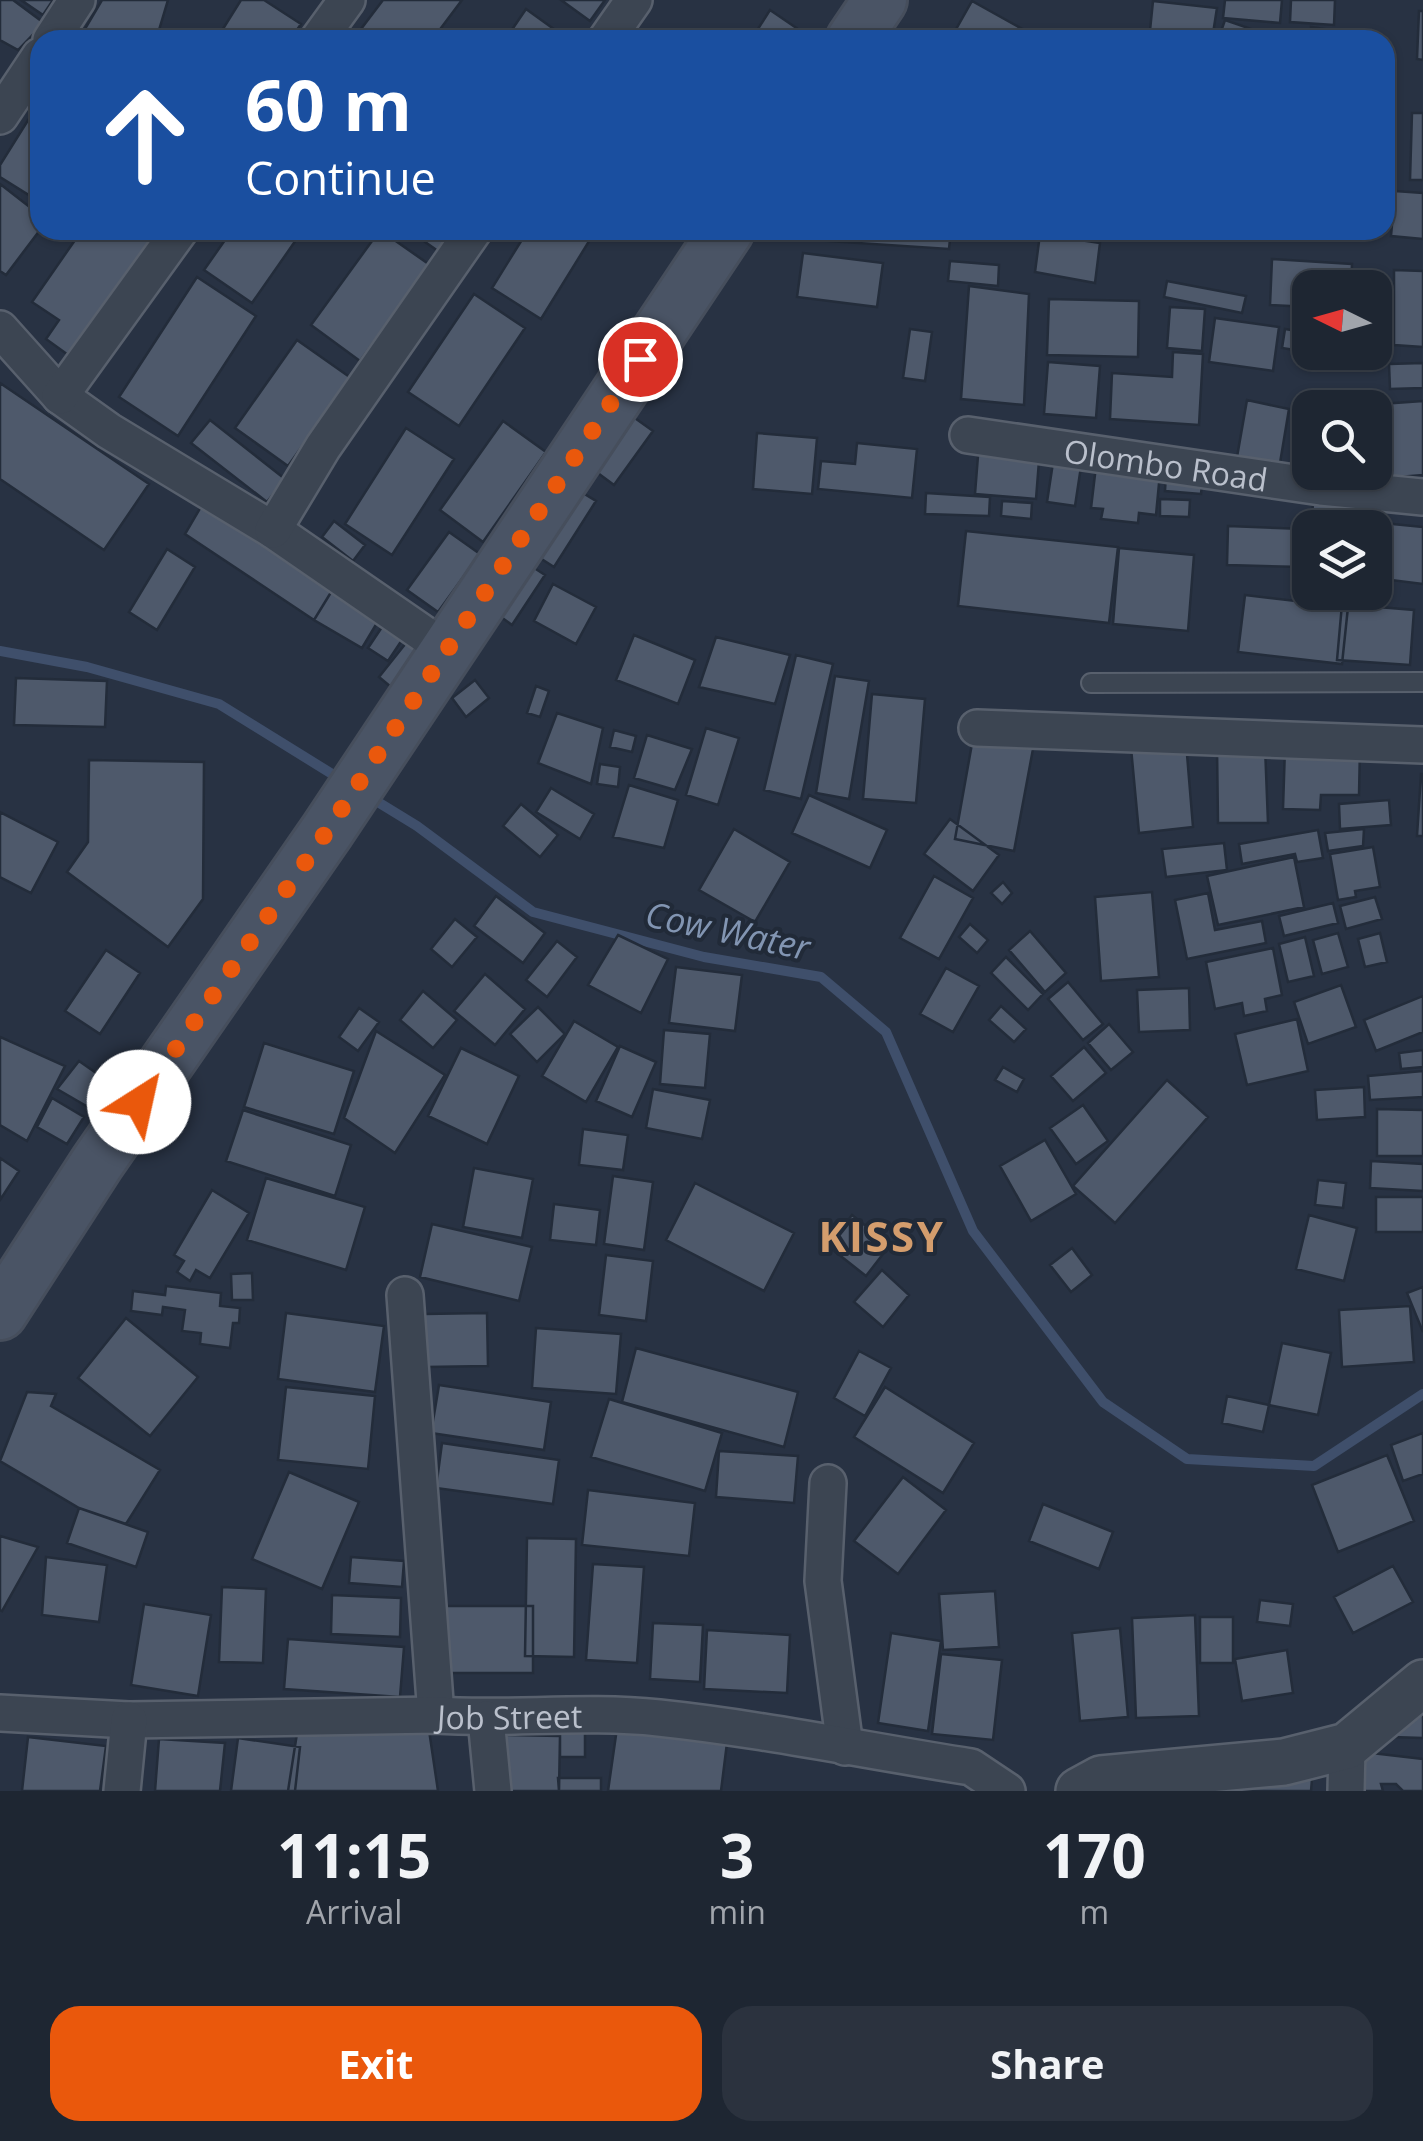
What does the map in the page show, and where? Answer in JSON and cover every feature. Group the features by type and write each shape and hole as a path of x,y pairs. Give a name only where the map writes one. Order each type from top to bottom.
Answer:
{"main road":[{"path":"860,30 880,0"},
{"path":"0,1314 97,1163 327,831 720,240"}],"street":[{"path":"57,30 77,0"},
{"path":"325,30 347,0"},
{"path":"613,30 634,0"},
{"path":"0,116 30,71"},
{"path":"60,396 173,240"},
{"path":"273,530 323,447 467,240"},
{"path":"0,328 60,396 109,431 273,530 447,650"},
{"name":"Olombo Road","path":"968,435 1322,487 1423,496"},
{"path":"977,728 1423,745"},
{"path":"405,1295 436,1716"},
{"path":"828,1483 824,1581 844,1747"},
{"path":"1079,1791 1101,1779 1284,1762 1347,1746 1423,1683"},
{"name":"Job Street","path":"0,1713 130,1720 436,1716 486,1719 575,1714 659,1718 971,1767 1007,1791"},
{"path":"486,1719 492,1791"},
{"path":"122,1791 130,1720"},
{"path":"1346,1791 1347,1746"}],"lane":[{"path":"1090,684 1423,682"}],"building":[{"path":"0,0 13,0 44,23 37,30 30,30 30,38 18,50 0,40"},
{"path":"21,0 53,0 43,15"},
{"path":"102,0 168,0 159,30 84,30"},
{"path":"241,0 264,0 301,24 297,30 222,30"},
{"path":"383,0 462,0 440,30 360,30"},
{"path":"561,0 605,0 590,21"},
{"path":"1225,0 1282,0 1280,23 1223,18"},
{"path":"1291,0 1335,0 1334,25 1290,22"},
{"path":"972,1 1024,30 956,30"},
{"path":"1153,1 1217,8 1214,30 1150,30"},
{"path":"526,9 555,30 512,30"},
{"path":"770,10 799,30 757,30"},
{"path":"1419,11 1423,11 1423,60 1417,59"},
{"path":"1225,20 1254,30 1222,30"},
{"path":"1412,113 1423,113 1423,180 1410,180"},
{"path":"30,117 30,196 0,177 0,165"},
{"path":"0,184 30,207 32,240 6,275 0,271"},
{"path":"1395,191 1423,193 1423,239 1395,236"},
{"path":"75,240 152,240 71,357 46,339 59,320 32,302"},
{"path":"225,240 296,240 252,303 204,270"},
{"path":"373,240 394,240 430,265 360,361 311,325"},
{"path":"422,240 446,240 438,251"},
{"path":"522,240 590,240 541,319 492,288"},
{"path":"812,240 950,240 949,249"},
{"path":"1039,240 1100,243 1095,283 1035,272"},
{"path":"803,253 883,263 877,307 797,297"},
{"path":"1272,259 1352,264 1352,270 1292,270 1292,306 1270,305"},
{"path":"950,261 999,265 998,286 948,281"},
{"path":"1394,270 1423,271 1423,347 1394,345"},
{"path":"197,277 256,316 178,436 119,397"},
{"path":"1167,281 1246,296 1242,313 1164,297"},
{"path":"969,286 1029,294 1024,405 961,399"},
{"path":"474,294 525,328 459,426 408,392"},
{"path":"1049,299 1139,301 1138,357 1047,355"},
{"path":"1170,307 1205,309 1202,351 1167,348"},
{"path":"1215,318 1279,327 1273,371 1209,362"},
{"path":"910,329 932,332 925,381 903,378"},
{"path":"1285,329 1292,330 1292,350 1282,348"},
{"path":"297,340 351,378 288,466 235,428"},
{"path":"1173,352 1203,354 1199,425 1110,419 1112,373 1172,377"},
{"path":"1048,362 1100,366 1096,418 1044,414"},
{"path":"1423,363 1423,388 1390,389 1392,364"},
{"path":"0,383 149,484 104,550 0,479"},
{"path":"1247,400 1289,409 1280,463 1237,457"},
{"path":"1423,401 1423,475 1392,478 1392,403"},
{"path":"625,411 653,431 614,485 587,465"},
{"path":"210,420 285,479 267,502 191,443"},
{"path":"503,421 546,452 483,542 440,510"},
{"path":"406,428 454,459 392,555 345,524"},
{"path":"757,433 817,438 812,494 753,489"},
{"path":"857,443 917,449 912,498 818,489 821,461 855,464"},
{"path":"979,443 1040,448 1036,499 975,494"},
{"path":"1054,456 1082,460 1075,506 1047,502"},
{"path":"1096,466 1160,473 1156,515 1139,513 1138,523 1101,519 1103,509 1091,508"},
{"path":"1166,473 1203,476 1201,494 1165,491"},
{"path":"568,484 596,501 554,567 526,549"},
{"path":"926,493 990,497 989,516 925,514"},
{"path":"1160,499 1190,500 1189,517 1160,516"},
{"path":"1002,501 1032,503 1031,519 1001,516"},
{"path":"1313,504 1346,508 1346,510 1312,510"},
{"path":"202,505 333,589 314,620 185,534"},
{"path":"334,521 365,545 353,561 322,537"},
{"path":"1392,524 1423,527 1423,584 1392,580"},
{"path":"1228,526 1292,529 1292,567 1227,565"},
{"path":"966,531 1118,547 1109,623 958,606"},
{"path":"449,532 480,554 438,612 407,590"},
{"path":"1119,548 1194,555 1188,631 1113,624"},
{"path":"167,549 195,567 157,630 129,612"},
{"path":"522,560 545,575 512,625 490,609"},
{"path":"553,584 596,607 576,644 534,621"},
{"path":"333,589 380,618 362,648 314,620"},
{"path":"1245,595 1292,600 1292,610 1348,610 1342,664 1238,652"},
{"path":"1341,610 1414,610 1410,665 1337,660"},
{"path":"382,627 402,640 388,661 368,648"},
{"path":"634,635 695,660 678,704 616,680"},
{"path":"716,637 790,655 775,704 699,687"},
{"path":"410,638 428,653 397,692 379,677"},
{"path":"796,655 833,664 801,799 764,790"},
{"path":"835,676 869,681 849,799 816,793"},
{"path":"16,678 107,681 105,727 14,725"},
{"path":"475,680 489,698 466,717 452,698"},
{"path":"536,686 549,691 540,717 527,713"},
{"path":"872,694 925,699 916,803 863,799"},
{"path":"557,713 603,728 591,784 538,763"},
{"path":"706,728 739,738 718,805 686,795"},
{"path":"614,730 636,736 632,752 610,747"},
{"path":"647,735 692,749 675,790 634,778"},
{"path":"973,738 1033,749 1014,851 955,839"},
{"path":"1186,742 1193,827 1139,833 1131,748"},
{"path":"1265,746 1268,823 1218,823 1217,747"},
{"path":"1285,747 1360,748 1359,795 1321,795 1320,810 1283,809"},
{"path":"89,760 204,762 203,899 168,947 67,872 88,842"},
{"path":"600,764 620,767 618,787 597,784"},
{"path":"1421,774 1423,836 1417,836"},
{"path":"629,785 678,800 664,848 613,837"},
{"path":"551,788 594,814 580,839 536,812"},
{"path":"809,795 887,830 870,868 792,833"},
{"path":"1389,800 1391,825 1340,829 1339,804"},
{"path":"521,804 558,835 540,857 503,826"},
{"path":"0,812 58,842 31,893 0,877"},
{"path":"950,819 999,855 973,891 924,854"},
{"path":"734,829 790,862 755,922 699,890"},
{"path":"1364,829 1363,846 1328,851 1325,833"},
{"path":"1318,830 1323,858 1297,862 1295,854 1242,864 1239,844"},
{"path":"1224,843 1227,870 1166,877 1162,849"},
{"path":"1373,847 1380,887 1355,891 1356,897 1338,900 1330,854"},
{"path":"1294,857 1304,907 1218,925 1207,876"},
{"path":"934,876 973,898 939,959 900,938"},
{"path":"1003,882 1012,893 1002,904 991,893"},
{"path":"1152,892 1159,977 1101,981 1095,897"},
{"path":"1208,893 1215,930 1262,921 1266,943 1187,959 1175,900"},
{"path":"496,896 545,933 523,963 474,926"},
{"path":"1375,897 1382,919 1346,929 1340,906"},
{"path":"1333,903 1338,923 1284,936 1279,916"},
{"path":"455,919 477,937 452,967 431,949"},
{"path":"970,924 988,940 977,953 959,937"},
{"path":"1030,931 1066,973 1045,992 1009,950"},
{"path":"1338,933 1348,967 1322,974 1313,940"},
{"path":"1380,933 1387,962 1365,967 1358,939"},
{"path":"618,935 668,959 641,1013 588,985"},
{"path":"1305,937 1314,976 1288,982 1279,944"},
{"path":"557,941 577,957 547,997 526,980"},
{"path":"1273,948 1282,995 1265,999 1267,1011 1244,1016 1242,1003 1215,1009 1206,962"},
{"path":"106,950 140,973 100,1034 65,1011"},
{"path":"1006,957 1043,994 1028,1010 991,973"},
{"path":"676,967 742,975 735,1031 669,1023"},
{"path":"946,968 979,986 953,1032 920,1014"},
{"path":"485,974 525,1009 495,1045 454,1011"},
{"path":"1068,982 1103,1024 1083,1040 1048,999"},
{"path":"1341,985 1356,1027 1308,1044 1294,1002"},
{"path":"1189,988 1190,1030 1139,1032 1137,990"},
{"path":"423,991 457,1020 433,1048 400,1020"},
{"path":"1423,996 1423,1032 1376,1051 1364,1020"},
{"path":"1001,1006 1026,1029 1014,1042 989,1020"},
{"path":"538,1007 565,1034 537,1062 510,1034"},
{"path":"359,1008 379,1022 358,1051 339,1037"},
{"path":"1297,1019 1308,1071 1247,1085 1235,1034"},
{"path":"574,1021 618,1047 586,1102 542,1076"},
{"path":"1109,1024 1133,1052 1111,1070 1088,1043"},
{"path":"664,1030 710,1034 705,1088 660,1084"},
{"path":"376,1031 445,1075 395,1153 344,1118"},
{"path":"0,1037 65,1066 27,1141 0,1125"},
{"path":"264,1043 354,1071 334,1134 244,1107"},
{"path":"620,1046 656,1062 632,1117 596,1101"},
{"path":"1084,1047 1106,1073 1073,1101 1051,1076"},
{"path":"461,1048 519,1076 487,1144 428,1116"},
{"path":"1423,1050 1423,1067 1401,1069 1399,1053"},
{"path":"79,1061 109,1082 88,1107 57,1089"},
{"path":"1003,1067 1024,1079 1017,1092 995,1080"},
{"path":"1423,1071 1423,1097 1370,1100 1368,1076"},
{"path":"1167,1080 1208,1117 1115,1223 1073,1186"},
{"path":"1364,1087 1365,1117 1317,1120 1315,1090"},
{"path":"653,1089 710,1100 702,1139 646,1128"},
{"path":"52,1098 84,1117 67,1144 37,1127"},
{"path":"1083,1105 1108,1141 1076,1164 1050,1128"},
{"path":"1377,1109 1423,1110 1423,1156 1377,1156"},
{"path":"243,1110 351,1145 335,1196 226,1161"},
{"path":"583,1129 628,1135 623,1170 579,1165"},
{"path":"1045,1140 1076,1194 1031,1221 1000,1166"},
{"path":"0,1158 19,1171 0,1200"},
{"path":"1371,1161 1423,1164 1423,1191 1370,1188"},
{"path":"474,1168 533,1179 522,1238 463,1227"},
{"path":"613,1176 653,1182 644,1250 604,1244"},
{"path":"266,1178 365,1207 346,1270 247,1240"},
{"path":"1318,1180 1346,1183 1343,1208 1315,1205"},
{"path":"695,1183 794,1233 764,1291 666,1240"},
{"path":"212,1190 249,1213 210,1278 196,1270 190,1281 177,1272 184,1261 174,1255"},
{"path":"1376,1197 1423,1197 1423,1232 1376,1232"},
{"path":"554,1204 600,1210 596,1245 550,1240"},
{"path":"852,1215 890,1245 866,1276 828,1246"},
{"path":"1309,1215 1357,1228 1344,1281 1296,1269"},
{"path":"432,1224 532,1247 519,1301 420,1277"},
{"path":"1072,1248 1092,1275 1071,1292 1050,1265"},
{"path":"606,1255 653,1261 646,1321 599,1315"},
{"path":"882,1270 909,1295 883,1327 854,1302"},
{"path":"252,1273 253,1300 232,1300 231,1274"},
{"path":"166,1286 221,1293 220,1306 240,1308 239,1323 233,1323 230,1348 200,1344 201,1333 182,1331 185,1310 163,1307 162,1315 131,1311 133,1291 165,1295"},
{"path":"1423,1287 1423,1332 1407,1293"},
{"path":"1410,1306 1414,1362 1342,1367 1339,1310"},
{"path":"286,1313 384,1326 375,1392 278,1379"},
{"path":"487,1313 488,1366 426,1367 424,1314"},
{"path":"126,1318 198,1377 150,1436 78,1378"},
{"path":"536,1328 621,1334 616,1394 532,1388"},
{"path":"1282,1343 1331,1353 1318,1415 1269,1405"},
{"path":"636,1348 798,1392 784,1447 622,1402"},
{"path":"859,1351 891,1368 865,1416 834,1398"},
{"path":"439,1385 551,1402 544,1450 431,1433"},
{"path":"286,1387 375,1396 368,1469 278,1460"},
{"path":"885,1387 974,1443 943,1493 854,1437"},
{"path":"27,1392 56,1394 51,1406 160,1470 126,1524 79,1508 0,1461"},
{"path":"1227,1396 1269,1405 1263,1432 1222,1423"},
{"path":"609,1399 722,1433 705,1491 591,1457"},
{"path":"1423,1433 1423,1474 1403,1481 1391,1445"},
{"path":"442,1443 559,1460 553,1504 436,1488"},
{"path":"719,1451 798,1456 794,1503 716,1497"},
{"path":"1387,1455 1414,1521 1338,1552 1312,1485"},
{"path":"289,1472 359,1502 322,1589 252,1559"},
{"path":"903,1477 946,1510 898,1574 854,1541"},
{"path":"588,1490 695,1503 689,1556 582,1545"},
{"path":"1043,1504 1113,1532 1099,1569 1029,1541"},
{"path":"79,1508 148,1532 136,1567 67,1543"},
{"path":"0,1536 38,1547 2,1611 0,1610"},
{"path":"527,1538 576,1539 574,1657 525,1656"},
{"path":"46,1557 107,1565 99,1622 42,1615"},
{"path":"351,1557 404,1561 402,1587 349,1583"},
{"path":"593,1564 644,1567 637,1663 586,1660"},
{"path":"1393,1566 1413,1602 1353,1633 1334,1597"},
{"path":"222,1587 266,1589 263,1663 219,1662"},
{"path":"995,1591 999,1647 943,1650 939,1594"},
{"path":"332,1595 401,1598 400,1637 331,1634"},
{"path":"1260,1600 1293,1604 1290,1626 1257,1622"},
{"path":"144,1604 211,1615 198,1696 131,1685"},
{"path":"446,1606 533,1606 533,1673 446,1673"},
{"path":"1195,1615 1199,1716 1136,1718 1132,1618"},
{"path":"1200,1617 1233,1617 1233,1663 1200,1663"},
{"path":"653,1623 703,1625 700,1682 650,1679"},
{"path":"1120,1628 1128,1717 1080,1721 1072,1633"},
{"path":"707,1630 790,1635 787,1693 704,1689"},
{"path":"891,1633 941,1641 928,1731 878,1723"},
{"path":"288,1639 404,1647 400,1697 284,1689"},
{"path":"1287,1650 1293,1693 1242,1701 1235,1659"},
{"path":"941,1654 1002,1660 993,1740 932,1734"},
{"path":"1423,1709 1423,1738 1392,1737"},
{"path":"298,1727 429,1730 438,1791 288,1791"},
{"path":"617,1728 727,1743 721,1791 608,1791"},
{"path":"560,1731 585,1731 585,1757 560,1757"},
{"path":"504,1735 560,1736 559,1791 504,1791"},
{"path":"28,1737 106,1746 100,1791 22,1791"},
{"path":"238,1738 300,1747 295,1791 231,1791"},
{"path":"159,1739 225,1743 220,1791 155,1791"},
{"path":"1363,1752 1423,1759 1423,1791 1403,1791 1396,1784 1381,1784 1383,1791 1359,1791"},
{"path":"1236,1775 1312,1779 1311,1791 1235,1791"},
{"path":"558,1778 601,1778 601,1791 559,1791"}],"waterway":[{"name":"Cow Water","path":"0,651 87,667 219,704 345,782"},
{"name":"Cow Water","path":"368,796 417,826 533,912 704,957 821,977 886,1032 973,1231 1103,1402 1187,1459 1314,1466 1423,1394"}],"district":[{"name":"KISSY","path":"882,1235"}],"route":[{"path":"139,1102 327,831 640,359"}]}
